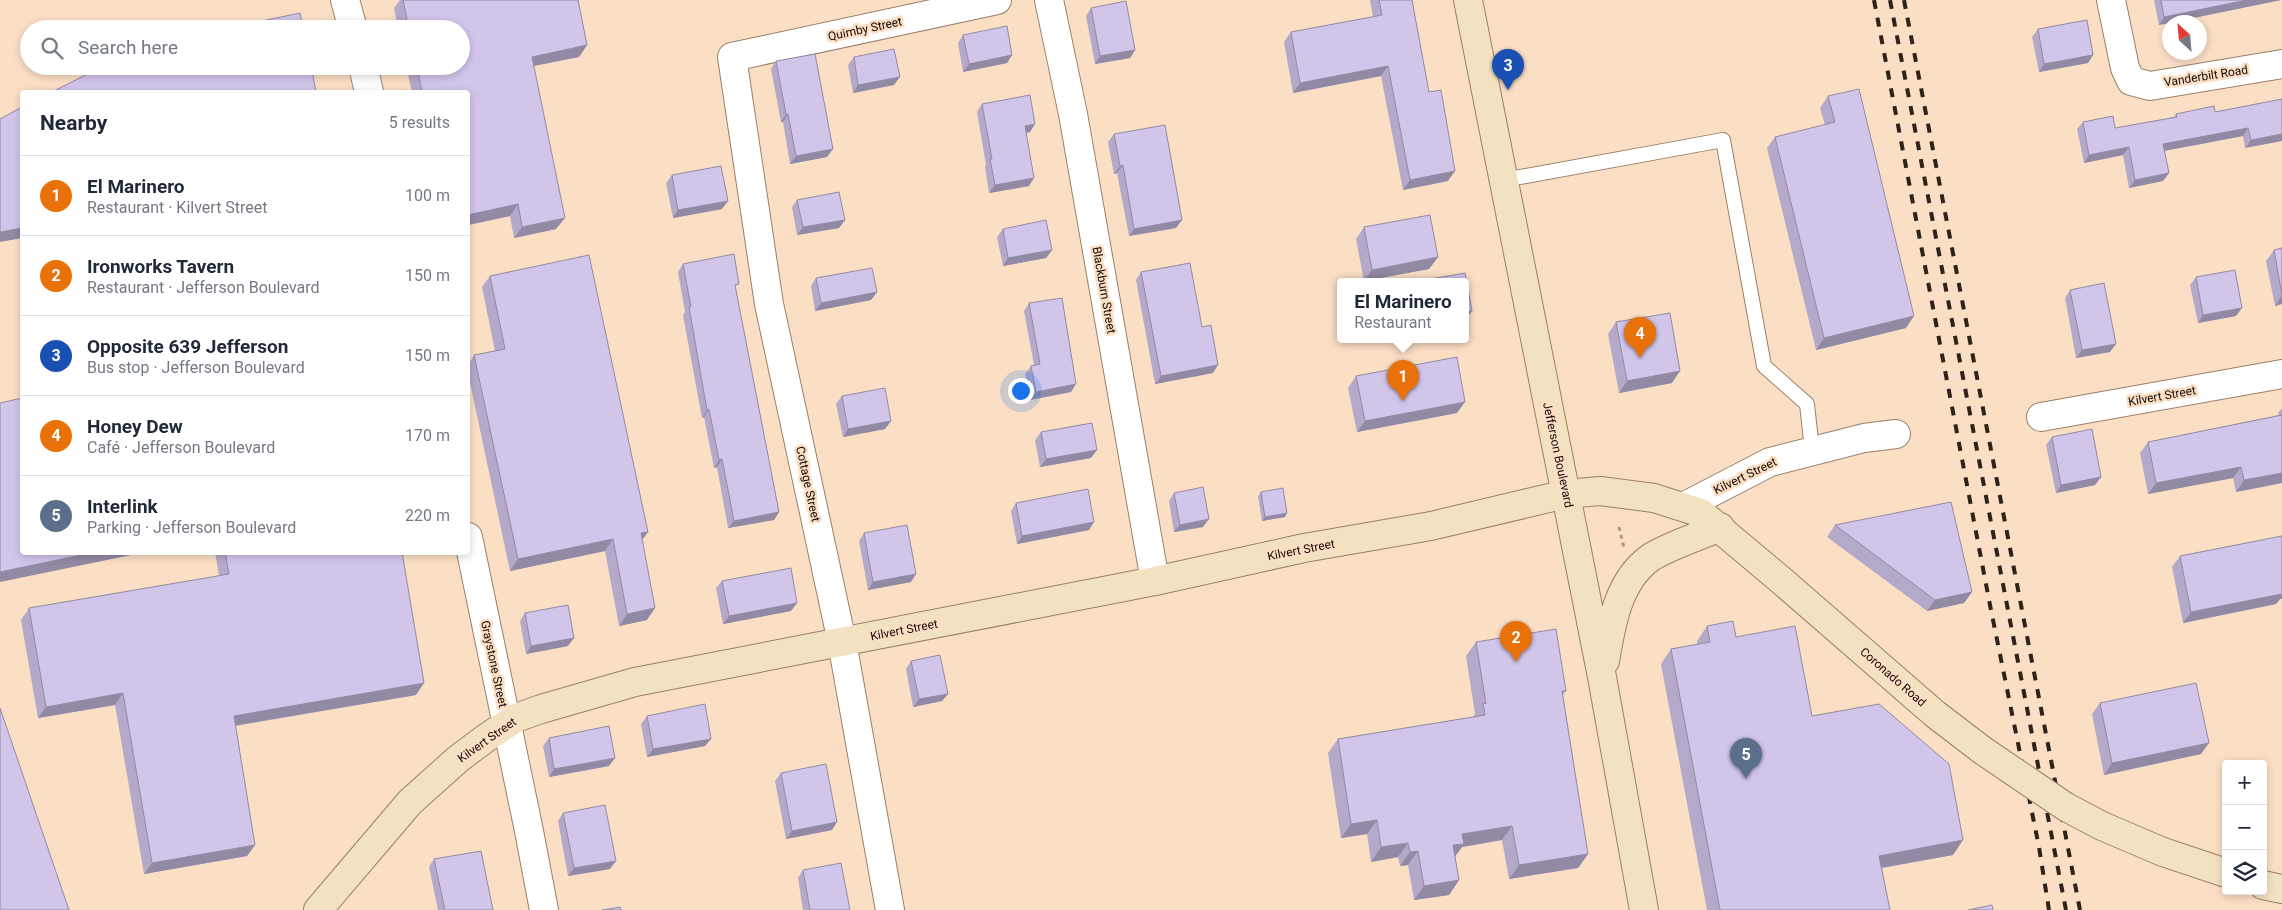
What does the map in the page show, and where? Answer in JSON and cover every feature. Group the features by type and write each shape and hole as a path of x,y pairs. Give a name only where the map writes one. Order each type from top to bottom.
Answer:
{"street":[{"path":"345,0 351,20"},
{"name":"Quimby Street","path":"732,57 997,0"},
{"name":"Blackburn Street","path":"1048,0 1073,114 1155,581"},
{"name":"Jefferson Boulevard","path":"1468,0 1536,352 1602,677 1642,910"},
{"name":"Vanderbilt Road","path":"2110,0 2125,68 2131,81 2150,86 2282,64"},
{"name":"Cottage Street","path":"732,57 769,304 842,642 890,910"},
{"path":"364,75 368,90"},
{"name":"Kilvert Street","path":"2042,417 2282,374"},
{"name":"Kilvert Street","path":"1685,506 1770,462 1864,438 1896,434"},
{"name":"Coronado Road","path":"1566,494 1600,491 1654,498 1685,506 1701,513 1720,527 1935,714 1982,750 2066,807 2102,826 2163,852 2222,872"},
{"name":"Kilvert Street","path":"318,910 410,802 458,759 516,718 635,682 1155,581 1304,548 1431,526 1566,494"},
{"path":"1602,677 1612,619 1625,586 1649,558 1720,527"},
{"name":"Graystone Street","path":"470,547 544,910"},
{"path":"2267,886 2282,889"}],"lane":[{"path":"1504,180 1724,140 1764,366 1807,404 1812,450"}],"path":[{"path":"1619,526 1624,550"}],"building":[{"path":"403,0 578,0 587,45 532,57 565,218 522,227 518,204 470,215 470,90 422,90 419,75 470,75 470,20 407,20"},
{"path":"1379,0 1412,0 1429,92 1441,90 1455,171 1410,180 1388,66 1300,83 1291,32 1382,15"},
{"path":"2161,0 2247,0 2174,15 2164,15"},
{"path":"1126,1 1135,50 1100,56 1091,8"},
{"path":"300,13 301,20 267,20"},
{"path":"2087,20 2093,55 2044,64 2038,29"},
{"path":"1007,26 1012,55 969,64 963,35"},
{"path":"894,49 900,77 858,85 854,57"},
{"path":"815,54 833,149 796,156 776,61"},
{"path":"85,75 313,75 316,90 56,90"},
{"path":"1859,89 1914,316 1824,338 1775,137 1835,122 1828,96"},
{"path":"1030,95 1035,124 1025,126 1034,178 995,185 982,104"},
{"path":"2282,99 2282,134 2251,140 2248,128 2163,144 2169,173 2135,180 2129,147 2089,155 2083,122 2113,116 2115,128 2177,117 2176,114 2214,106 2215,112"},
{"path":"20,108 20,228 0,232 0,119"},
{"path":"1165,125 1182,220 1134,229 1123,165 1120,166 1114,134"},
{"path":"721,166 728,201 678,210 672,175"},
{"path":"839,192 845,220 803,227 797,200"},
{"path":"1430,215 1438,257 1372,270 1364,227"},
{"path":"1046,220 1052,250 1008,258 1003,229"},
{"path":"2282,248 2282,295 2274,250"},
{"path":"734,254 739,284 735,285 779,512 734,521 722,459 719,460 709,409 707,410 683,264"},
{"path":"589,255 648,532 641,533 655,608 627,614 613,539 518,559 474,355 505,349 490,276"},
{"path":"1190,263 1202,327 1211,325 1218,365 1161,376 1141,272"},
{"path":"872,268 877,292 821,303 816,278"},
{"path":"2235,270 2242,308 2203,315 2196,277"},
{"path":"1465,273 1466,278 1437,278"},
{"path":"2104,283 2116,344 2082,350 2070,290"},
{"path":"1469,295 1472,311 1469,312"},
{"path":"1062,298 1076,384 1036,392 1031,366 1040,364 1029,303"},
{"path":"1670,313 1680,371 1627,381 1616,322"},
{"path":"1457,357 1465,402 1365,421 1356,376"},
{"path":"885,388 891,421 848,429 842,396"},
{"path":"20,398 20,555 81,555 0,572 0,403"},
{"path":"2282,415 2282,473 2244,480 2241,467 2156,483 2148,442"},
{"path":"1092,423 1097,450 1046,459 1041,432"},
{"path":"2092,429 2101,477 2061,485 2052,437"},
{"path":"1203,487 1209,519 1180,525 1174,493"},
{"path":"1283,488 1287,513 1265,517 1261,492"},
{"path":"1088,489 1094,522 1022,536 1016,503"},
{"path":"1951,502 1972,592 1935,600 1835,525"},
{"path":"907,525 916,574 873,582 864,533"},
{"path":"2282,536 2282,594 2191,612 2180,556"},
{"path":"226,555 403,555 424,683 234,716 255,845 152,863 123,693 46,707 29,608 229,574"},
{"path":"791,568 797,603 729,616 722,581"},
{"path":"568,605 574,638 531,646 525,613"},
{"path":"1733,621 1736,637 1795,626 1812,716 1879,704 1949,764 1963,840 1879,856 1890,910 1720,910 1671,649 1710,642 1707,626"},
{"path":"1556,629 1566,691 1562,691 1588,854 1519,865 1512,826 1462,834 1464,844 1453,845 1459,880 1424,886 1418,851 1410,852 1408,843 1381,847 1377,820 1351,824 1338,739 1485,715 1483,703 1486,704 1476,642"},
{"path":"940,655 948,694 919,699 911,661"},
{"path":"2196,683 2209,743 2112,763 2100,703"},
{"path":"705,704 711,739 653,749 647,716"},
{"path":"0,708 69,910 0,910"},
{"path":"609,726 615,758 554,769 549,738"},
{"path":"826,764 837,822 792,831 781,773"},
{"path":"605,805 616,861 574,868 563,813"},
{"path":"481,851 493,910 445,910 434,859"},
{"path":"841,863 850,910 810,910 803,870"},
{"path":"1992,905 1993,910 1968,910"},
{"path":"620,907 621,910 602,910"}],"railway":[{"path":"1874,0 1990,605 2039,847 2049,910"},
{"path":"1890,0 2066,910"},
{"path":"1904,0 2080,910"}],"place":[{"name":"Opposite 639 Jefferson","path":"1508,90"},
{"name":"Honey Dew","path":"1640,358"},
{"name":"El Marinero","path":"1403,401"},
{"name":"Ironworks Tavern","path":"1516,662"},
{"name":"Interlink","path":"1746,779"}]}
